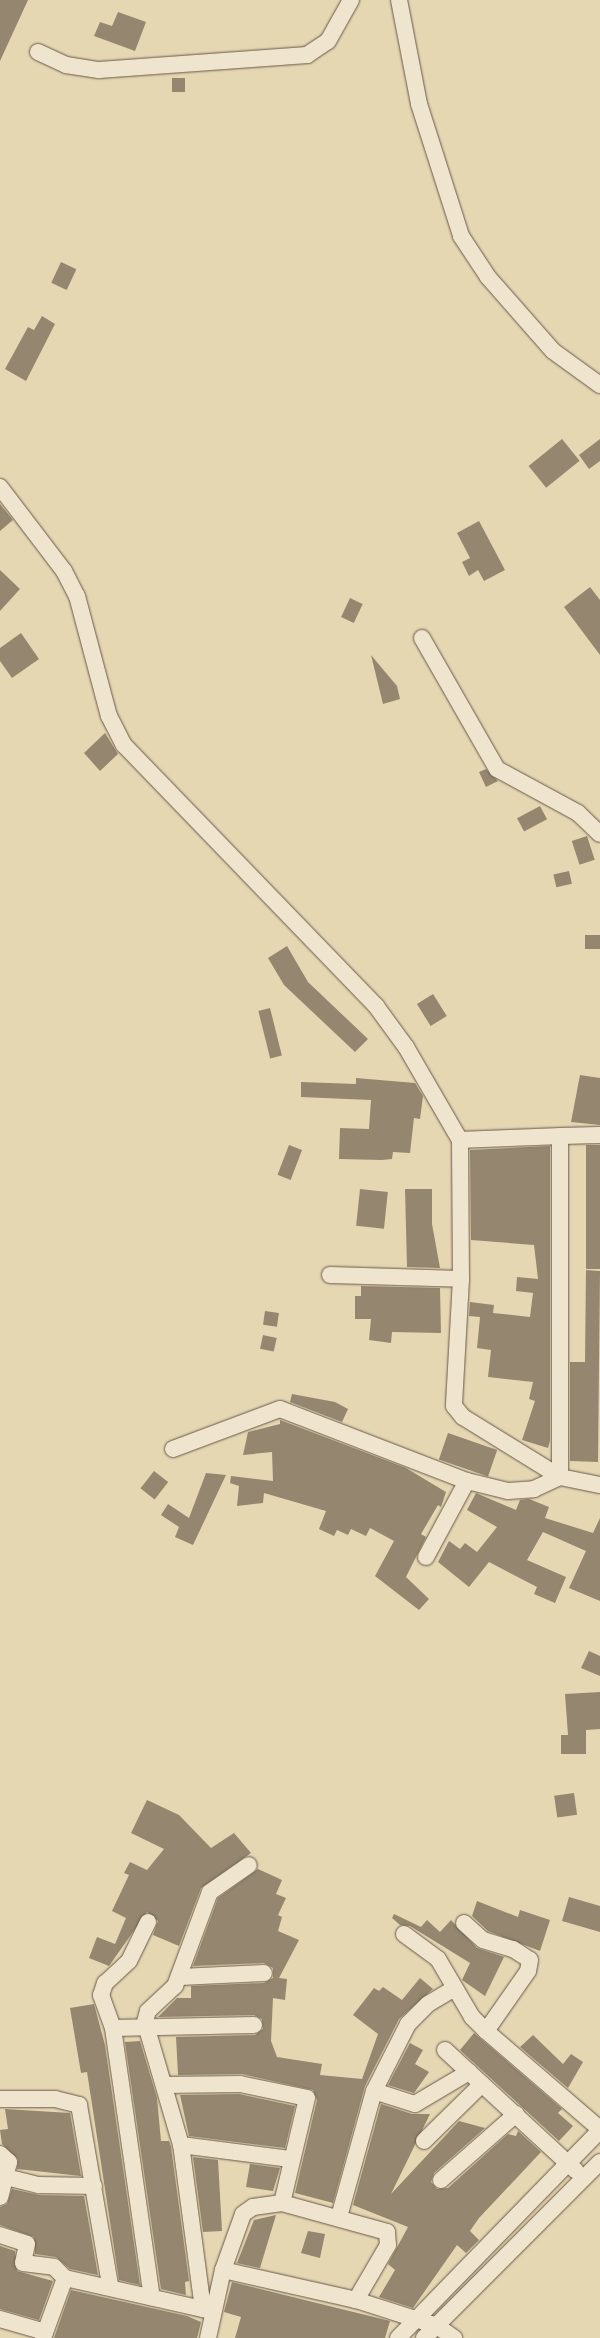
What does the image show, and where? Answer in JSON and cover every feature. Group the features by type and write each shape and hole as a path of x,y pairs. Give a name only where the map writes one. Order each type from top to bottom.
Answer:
{"street":[{"path":"38,52 66,65 99,70 307,55 328,41 351,0"},
{"path":"399,0 423,118 465,243 488,277 553,351 600,385"},
{"path":"0,487 64,571 77,596 109,716 124,745 376,1006 406,1047 460,1140 461,1279 454,1406 463,1416 560,1478 600,1485"},
{"path":"422,638 497,769 578,813 600,834"},
{"path":"460,1140 600,1135"},
{"path":"560,1136 560,1478"},
{"path":"330,1275 461,1279"},
{"path":"173,1449 280,1409 467,1481 524,1491 560,1478"},
{"path":"426,1557 467,1481"},
{"path":"208,2338 208,2310 181,2145 146,2027 148,2011 170,1993 180,1976 210,1892 249,1864"},
{"path":"148,1922 125,1968 102,1988 113,2028 152,2296"},
{"path":"464,1923 483,1940 513,1949 530,1960 528,1972 486,2031"},
{"path":"398,2338 414,2317 569,2164 600,2130 486,2031 455,1988 438,1959 404,1934"},
{"path":"180,1976 264,1973"},
{"path":"339,2217 374,2091 408,2024 428,2004 455,1988"},
{"path":"113,2028 254,2025"},
{"path":"445,2050 584,2178"},
{"path":"374,2091 415,2104 469,2072"},
{"path":"164,2084 240,2084 307,2098 290,2158 282,2203"},
{"path":"424,2141 482,2084"},
{"path":"0,2099 55,2098 79,2105 110,2285"},
{"path":"442,2180 516,2114"},
{"path":"181,2145 290,2158"},
{"path":"0,2154 9,2162 3,2186 94,2186"},
{"path":"424,2338 600,2162"},
{"path":"208,2310 243,2214 253,2207 282,2203 382,2228 389,2237 356,2300"},
{"path":"0,2235 27,2244 24,2263 54,2267 65,2278 110,2285 208,2310"},
{"path":"223,2270 356,2300 414,2317 437,2326 454,2338"},
{"path":"0,2319 44,2335 65,2278"}],"building":[{"path":"0,0 28,0 0,61"},
{"path":"118,12 146,22 135,51 94,36 100,22 112,26"},
{"path":"172,78 185,78 185,92 172,92"},
{"path":"61,262 76,269 67,290 51,283"},
{"path":"42,316 55,324 26,381 5,369 28,327 34,330"},
{"path":"562,439 580,461 546,488 529,466"},
{"path":"600,439 600,461 589,469 579,455"},
{"path":"0,504 13,520 0,531"},
{"path":"479,521 505,570 484,581 478,570 469,576 462,562 470,558 457,533"},
{"path":"0,570 20,589 0,611"},
{"path":"590,587 600,600 600,655 564,607"},
{"path":"350,598 363,604 354,623 341,617"},
{"path":"21,633 39,659 12,678 0,661 0,648"},
{"path":"371,655 397,686 400,699 383,704"},
{"path":"105,733 118,754 100,771 84,753"},
{"path":"486,769 498,781 486,787 479,772"},
{"path":"540,806 547,819 524,831 517,818"},
{"path":"587,836 595,860 580,865 572,841"},
{"path":"569,871 572,884 556,887 553,875"},
{"path":"585,935 600,935 600,949 585,949"},
{"path":"287,946 308,982 368,1039 355,1052 284,985 268,958"},
{"path":"433,994 447,1016 431,1026 417,1004"},
{"path":"270,1008 282,1056 270,1058 258,1011"},
{"path":"580,1075 600,1078 600,1125 571,1122"},
{"path":"356,1078 415,1083 423,1096 420,1119 414,1118 410,1153 393,1152 392,1159 382,1160 339,1159 340,1128 369,1129 371,1100 301,1097 301,1082 356,1084"},
{"path":"289,1145 302,1150 291,1180 278,1175"},
{"path":"586,1145 600,1145 600,1269 586,1269"},
{"path":"550,1146 550,1441 548,1448 522,1440 535,1401 529,1399 533,1382 488,1377 491,1350 477,1348 480,1317 469,1316 470,1302 494,1305 493,1313 530,1317 533,1293 516,1291 517,1277 538,1279 534,1245 471,1240 470,1150"},
{"path":"360,1189 388,1192 384,1229 356,1226"},
{"path":"405,1189 432,1189 432,1224 440,1268 407,1267"},
{"path":"586,1270 600,1271 598,1462 570,1461 570,1362 585,1362"},
{"path":"361,1286 440,1288 441,1333 392,1332 391,1343 369,1340 371,1319 355,1319 355,1296 361,1296"},
{"path":"265,1311 279,1313 277,1327 263,1325"},
{"path":"263,1335 277,1338 274,1352 260,1349"},
{"path":"292,1394 335,1402 348,1409 342,1422 290,1402"},
{"path":"280,1420 406,1468 446,1492 441,1507 438,1505 421,1534 426,1537 406,1577 429,1599 419,1610 375,1576 394,1541 370,1528 366,1536 351,1529 348,1535 337,1530 334,1536 319,1529 326,1511 264,1493 263,1503 237,1506 239,1486 230,1483 231,1476 273,1481 272,1452 243,1455 248,1432 280,1424"},
{"path":"448,1433 497,1450 488,1476 439,1459"},
{"path":"154,1471 168,1482 155,1499 140,1488"},
{"path":"206,1473 226,1475 193,1545 175,1537 179,1527 161,1515 168,1504 189,1518"},
{"path":"476,1493 516,1510 520,1500 529,1499 549,1507 545,1518 593,1533 600,1518 600,1601 569,1588 586,1551 543,1532 527,1560 566,1577 555,1603 534,1594 537,1587 489,1562 469,1587 438,1562 449,1541 460,1549 465,1543 477,1552 497,1527 467,1510"},
{"path":"589,1651 600,1656 600,1676 581,1668"},
{"path":"600,1692 600,1729 586,1730 586,1754 561,1754 561,1735 568,1735 565,1694"},
{"path":"574,1793 577,1815 557,1818 554,1796"},
{"path":"147,1800 179,1815 211,1848 234,1833 251,1853 201,1888 179,1946 153,1935 158,1921 147,1912 109,1966 89,1958 97,1937 115,1944 126,1918 112,1911 129,1875 124,1873 130,1862 147,1870 164,1849 131,1833"},
{"path":"258,1869 282,1880 276,1894 286,1898 278,1915 282,1917 278,1931 299,1940 279,1978 287,1979 285,2000 273,1998 271,2041 277,2057 322,2064 320,2075 362,2079 378,2034 353,2015 374,1988 379,1991 383,1987 402,2000 420,1978 433,1989 399,2019 365,2086 333,2203 295,2193 317,2100 313,2090 242,2074 178,2075 176,2037 255,2035 263,2029 262,2019 254,2015 158,2017 177,1998 191,1998 191,1986 264,1983 273,1978 273,1968 264,1963 193,1966 218,1898"},
{"path":"569,1897 600,1906 600,1932 562,1921"},
{"path":"477,1901 518,1917 520,1910 550,1920 540,1951 488,1931 472,1916"},
{"path":"394,1914 421,1927 427,1920 440,1932 451,1920 477,1948 504,1957 485,1996 462,1980 470,1963 410,1926 400,1925 392,1918"},
{"path":"94,2004 105,2045 140,2285 119,2280 87,2072 81,2073 70,2008"},
{"path":"474,2033 562,2109 558,2113 573,2126 559,2141 460,2050"},
{"path":"533,2035 563,2064 571,2054 583,2062 568,2088 520,2047"},
{"path":"140,2041 157,2098 161,2141 169,2141 171,2147 189,2281 185,2282 186,2295 161,2289 125,2042"},
{"path":"410,2043 423,2050 415,2064 429,2072 414,2093 388,2085"},
{"path":"239,2094 295,2106 285,2148 189,2136 180,2095"},
{"path":"381,2104 412,2114 430,2114 391,2194 459,2121 485,2128 434,2173 431,2182 437,2189 448,2188 508,2134 516,2136 518,2131 541,2152 479,2218 470,2231 479,2240 466,2253 457,2245 413,2308 379,2297 395,2270 388,2264 408,2227 353,2205"},
{"path":"5,2109 70,2113 81,2176 17,2169 18,2159 2,2144 0,2130 8,2129"},
{"path":"193,2157 218,2160 222,2231 203,2232"},
{"path":"250,2164 280,2168 273,2191 246,2187"},
{"path":"12,2189 39,2195 84,2196 98,2275 70,2269 56,2257 35,2254 34,2237 0,2225 0,2207 7,2204"},
{"path":"276,2215 260,2268 237,2263 254,2220"},
{"path":"308,2231 325,2234 320,2258 301,2253"},
{"path":"0,2246 15,2251 17,2271 53,2281 39,2320 0,2309"},
{"path":"232,2282 390,2321 385,2338 235,2338 241,2317 224,2312"},
{"path":"71,2290 187,2316 201,2322 197,2338 54,2338"}]}
